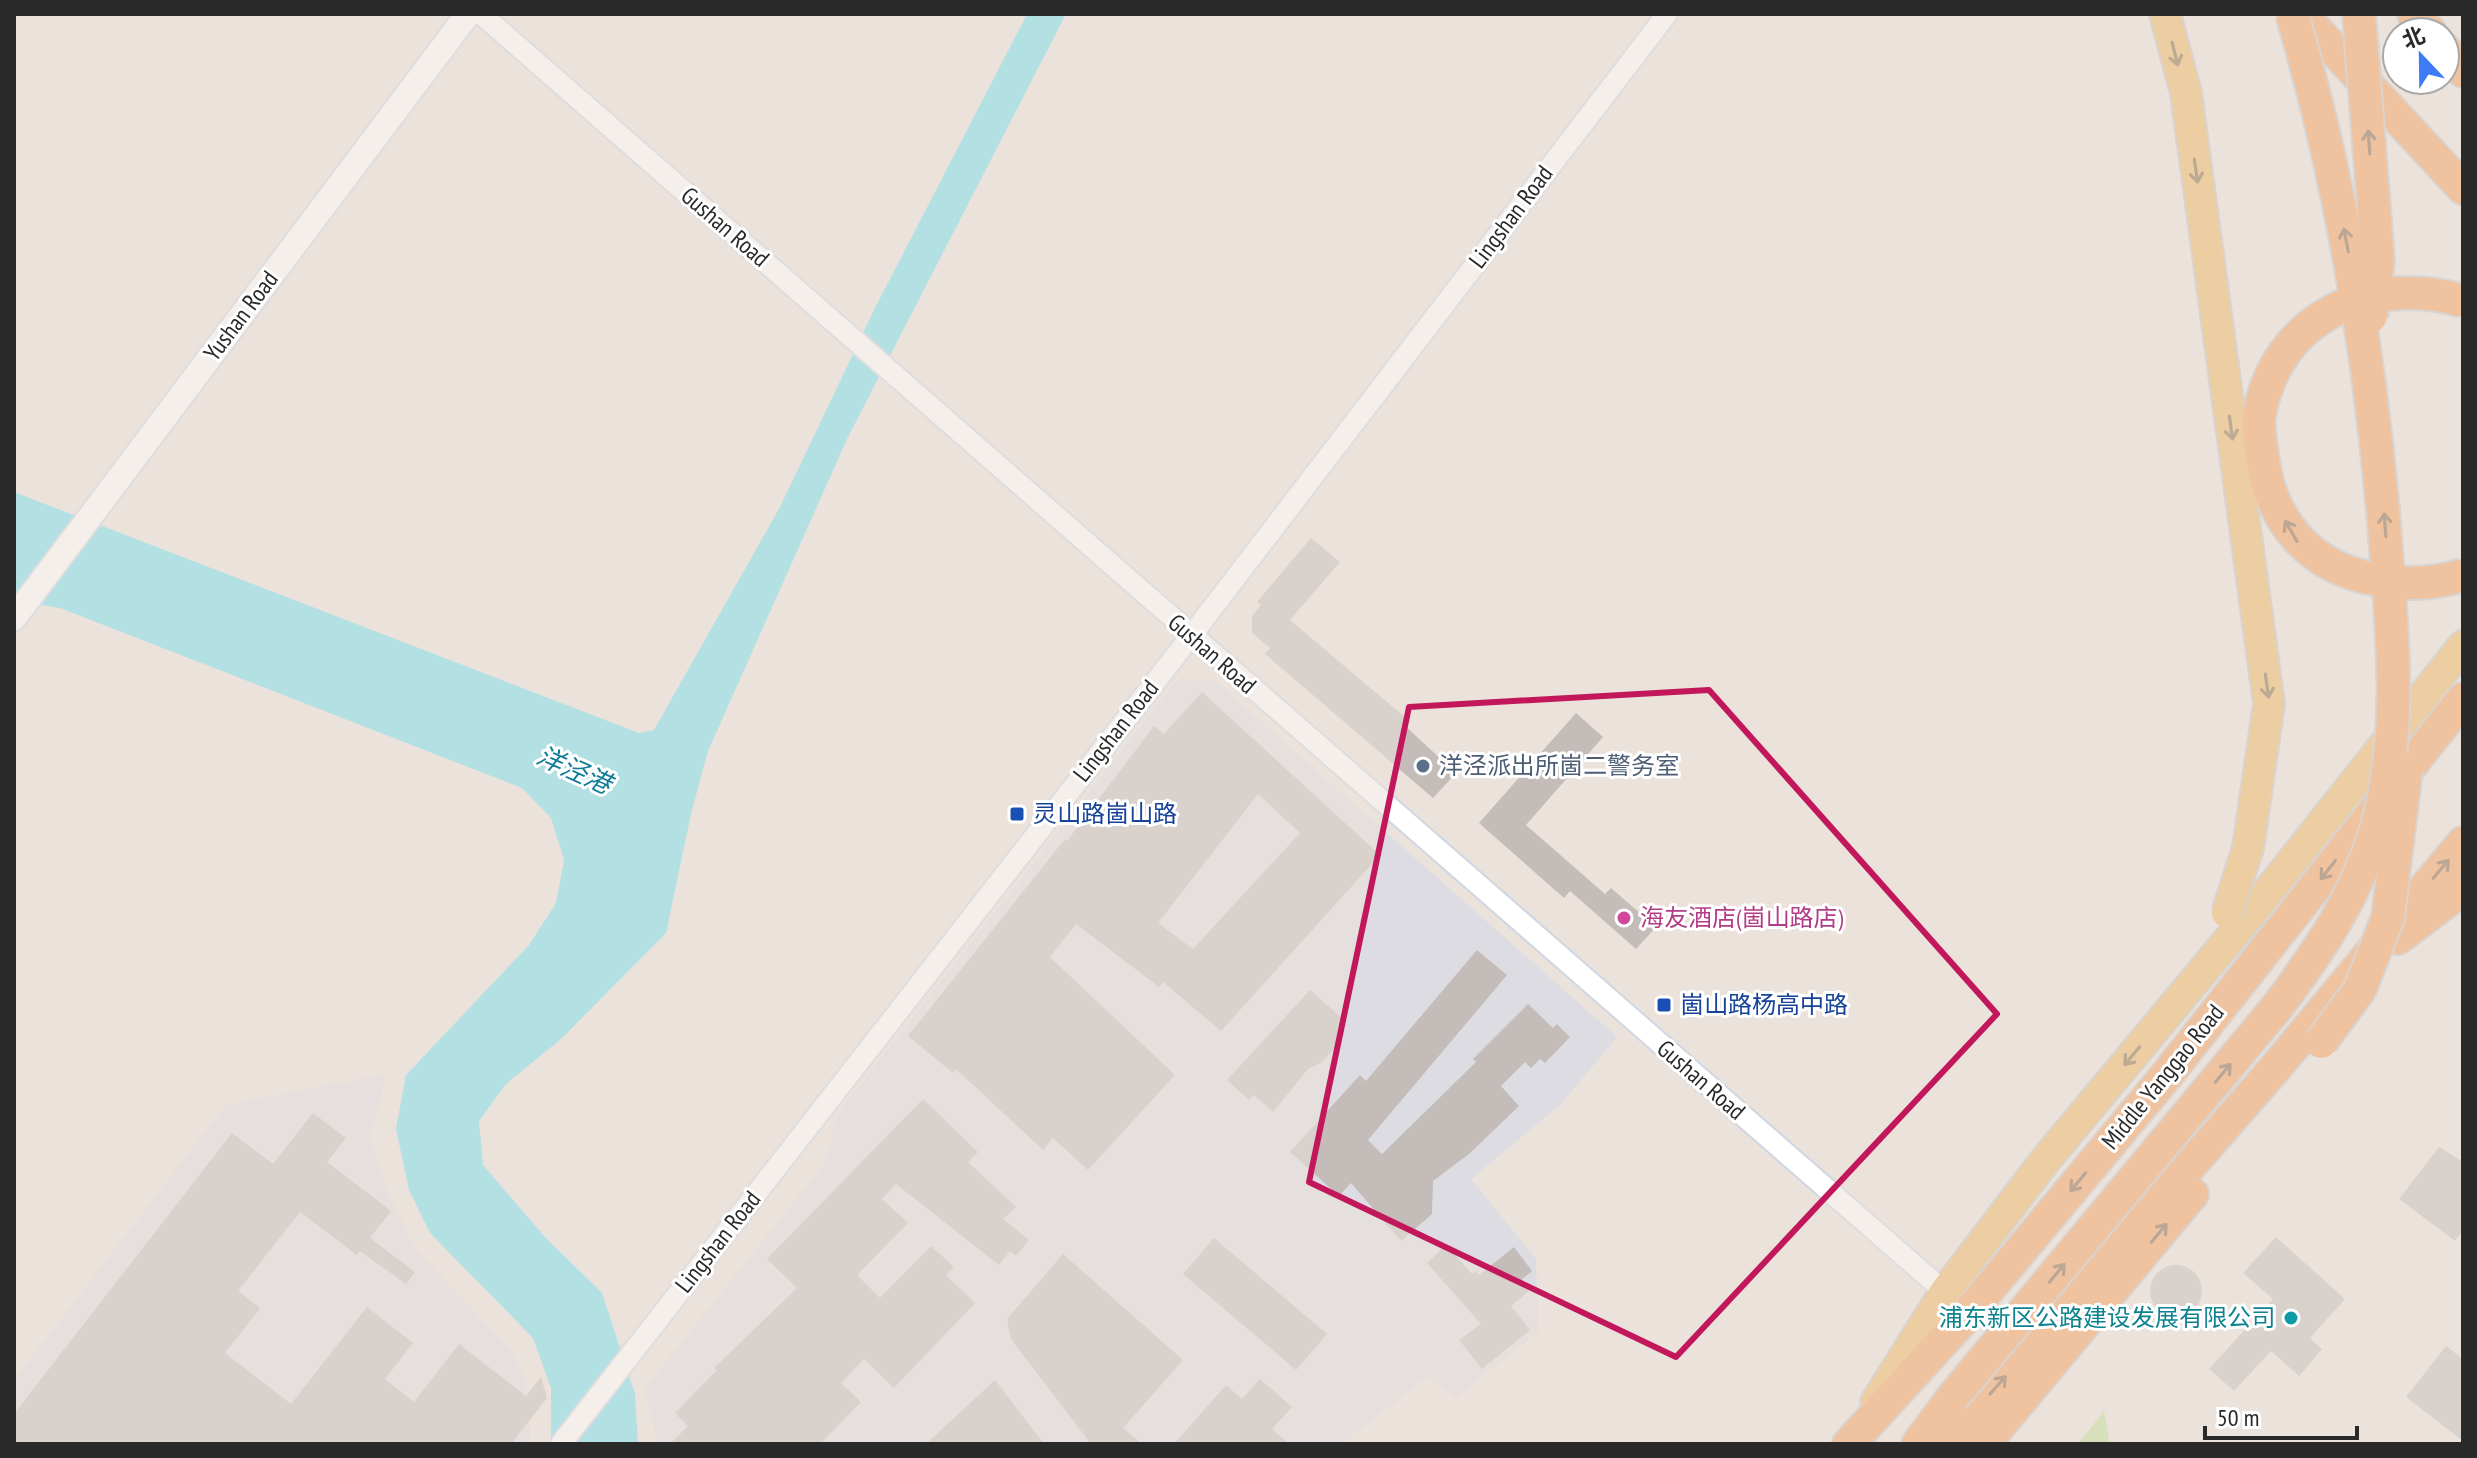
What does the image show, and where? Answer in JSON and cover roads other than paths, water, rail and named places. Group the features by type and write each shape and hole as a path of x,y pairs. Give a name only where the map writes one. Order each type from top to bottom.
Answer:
{"highway":[{"path":"1984,1444 2321,1042 2360,989 2388,917 2401,829 2408,742 2395,671 2379,449 2366,359 2319,105 2292,14"},
{"path":"2301,14 2463,188"},
{"path":"2359,14 2378,261 2366,359"},
{"path":"2463,301 2430,291 2378,294 2320,315 2278,361 2258,418 2266,487 2299,543 2349,575 2399,583 2442,582 2463,575"},
{"path":"1918,1444 1953,1397 2278,1006 2327,940 2360,877 2376,830 2388,769 2395,671"},
{"name":"Middle Yanggao Road","path":"1851,1442 1967,1315 2166,1076 2463,699"},
{"path":"1947,1444 2463,843"},
{"path":"2360,966 2463,889"}],"main road":[{"path":"2165,14 2186,93 2269,704 2248,848 2227,913 2172,1008"},
{"path":"1851,1442 1945,1292 2044,1162 2463,646"}],"street":[{"name":"Yushan Road","path":"14,618 468,14"},
{"name":"Gushan Road","path":"481,14 1945,1292"},
{"name":"Lingshan Road","path":"561,1444 1191,636 1667,14"}],"water":[{"name":"洋泾港","path":"1027,14 1066,14 847,439 708,751 666,933 561,1039 506,1084 479,1121 483,1165 544,1236 602,1293 635,1394 638,1444 551,1444 551,1388 533,1338 430,1233 409,1190 396,1129 406,1075 529,945 556,903 564,860 551,818 522,788 60,608 14,601 14,492 639,733 654,730 780,507 875,308"}],"place":[{"name":"洋泾派出所崮二警务室","path":"1423,766"},
{"name":"灵山路崮山路","path":"1017,814"},
{"name":"海友酒店(崮山路店)","path":"1624,918"},
{"name":"崮山路杨高中路","path":"1664,1005"},
{"name":"浦东新区公路建设发展有限公司","path":"2291,1318"}]}
